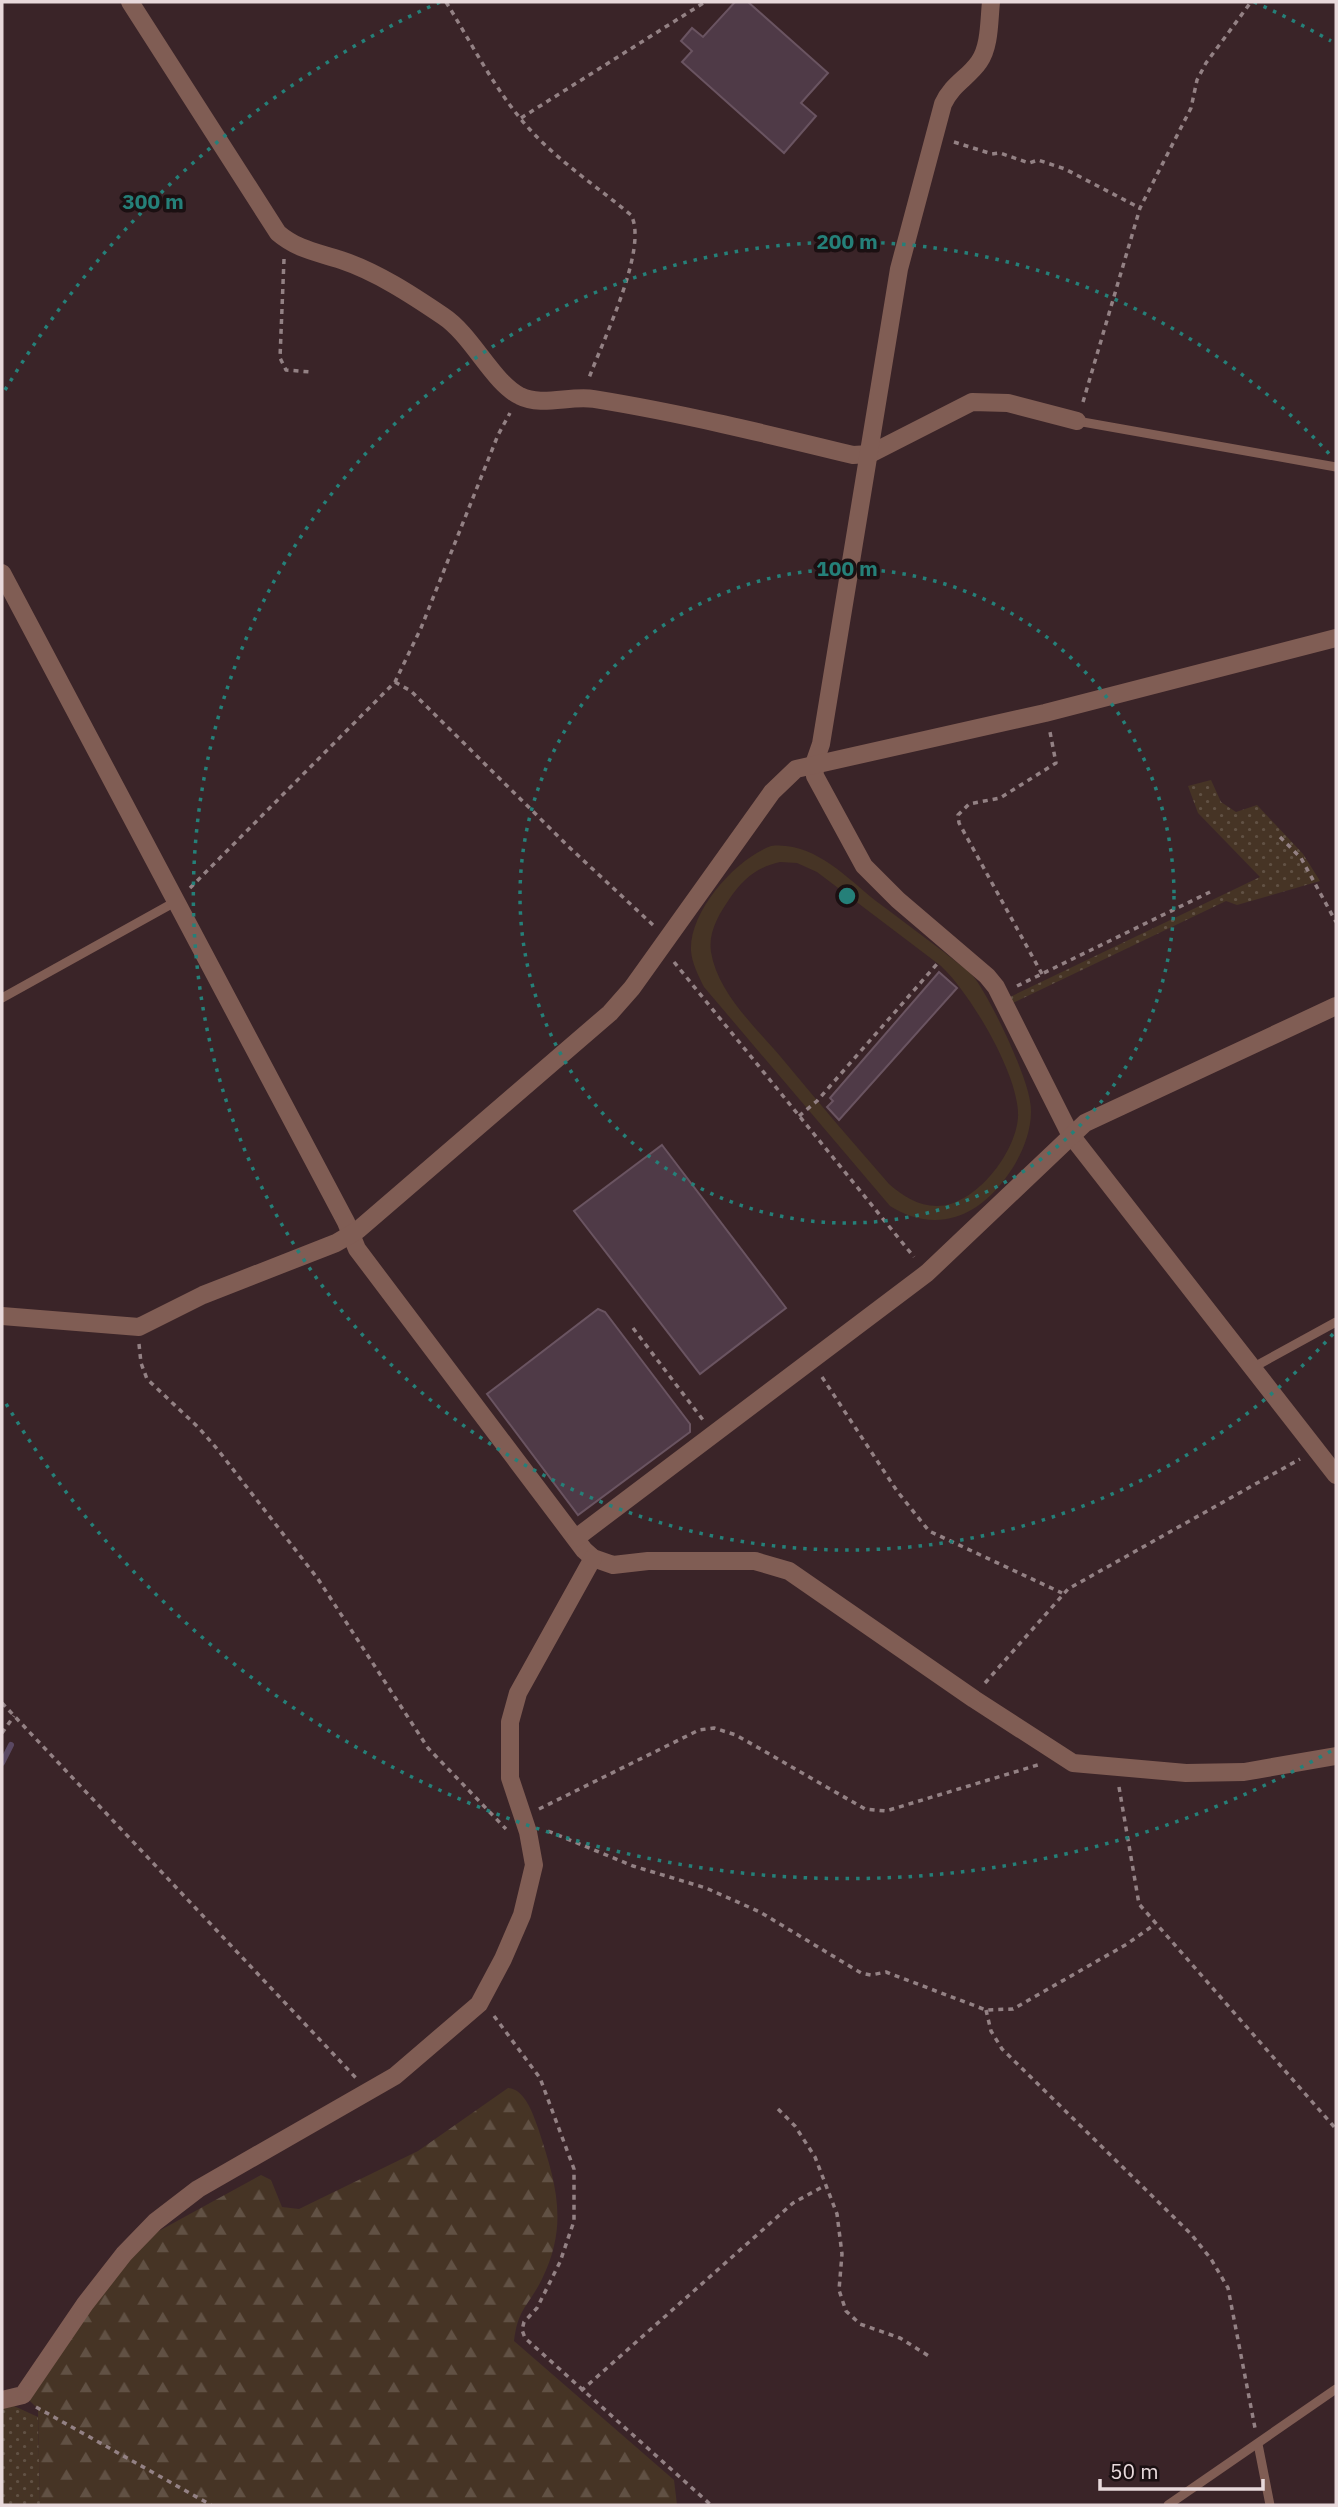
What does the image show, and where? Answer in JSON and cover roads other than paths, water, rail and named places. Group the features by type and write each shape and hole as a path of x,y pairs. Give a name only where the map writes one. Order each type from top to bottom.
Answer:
{"street":[{"path":"130,2 285,239 308,252 342,260 400,288 446,318 466,336 504,383 521,397 532,400 584,397 703,418 853,455 870,454 972,402 1008,403 1077,421"},
{"path":"991,2 984,54 977,65 949,90 899,269 821,744 814,764 815,776 864,866 898,900 988,976 1070,1135 1336,1475"},
{"path":"2,573 357,1249 593,1558 613,1565 648,1561 771,1564 789,1571 974,1699 1073,1763 1118,1769 1244,1772 1336,1756"},
{"path":"2,1316 139,1327 203,1295 351,1235 589,1034 632,988 772,792 796,769 1045,713 1336,638"},
{"path":"576,1538 927,1273 1085,1123 1336,1006"},
{"path":"2,2400 23,2395 85,2304 124,2254 155,2222 198,2189 395,2076 479,2004 503,1959 529,1889 534,1865 528,1832 510,1778 510,1722 518,1693 593,1558"}],"lane":[{"path":"1077,421 1336,467"},
{"path":"2,998 176,902"},
{"path":"1254,1367 1336,1322"},
{"path":"1168,2505 1336,2389"},
{"path":"1258,2444 1270,2505"}],"waterway":[{"path":"2,1763 11,1745"}]}
